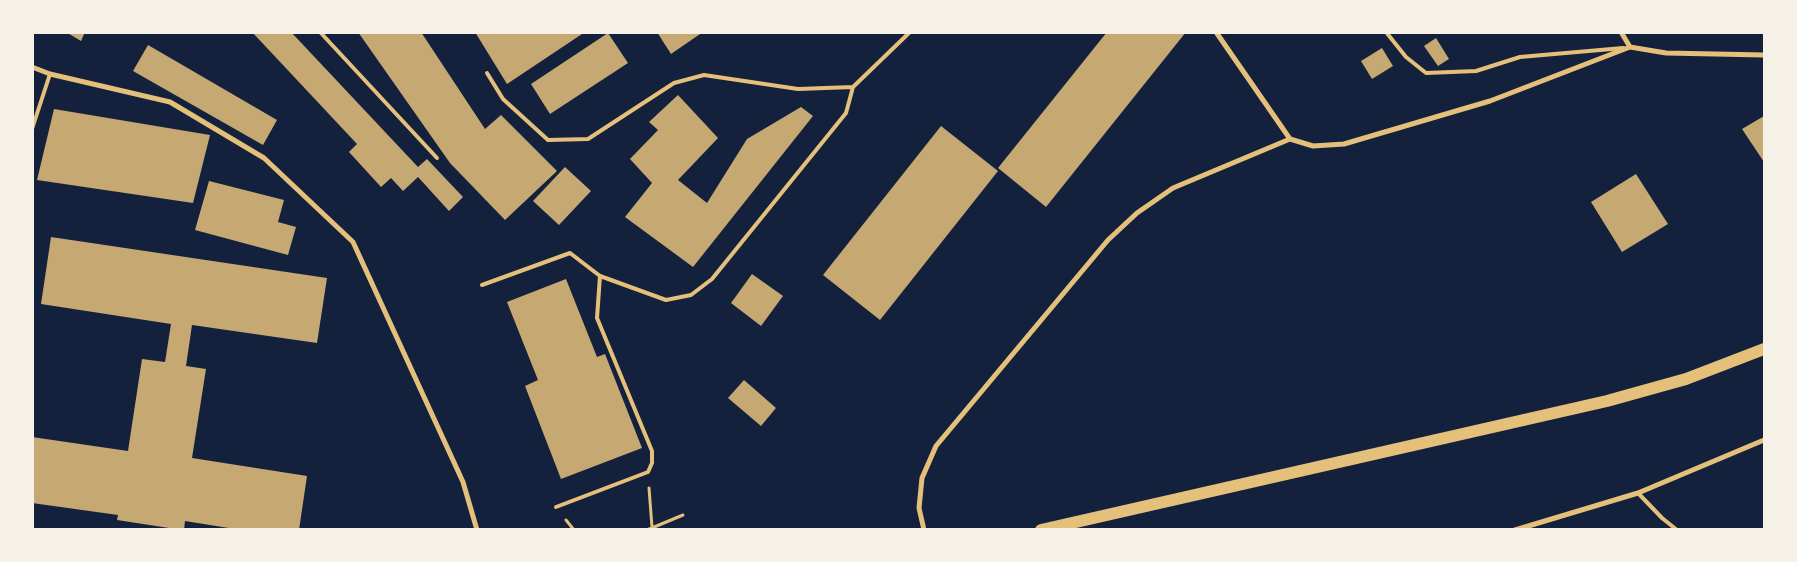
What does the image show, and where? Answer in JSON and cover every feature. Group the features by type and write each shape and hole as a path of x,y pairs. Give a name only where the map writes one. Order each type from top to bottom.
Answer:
{"main road":[{"path":"1041,530 1607,401 1686,379 1764,349"}],"street":[{"path":"1216,32 1290,139 1313,146 1344,144 1490,101 1630,48 1666,53 1764,55"},
{"path":"1621,32 1630,48"},
{"path":"32,67 50,74 170,102 264,158 352,242 463,482 476,529"},
{"path":"924,530 919,508 922,478 936,446 1108,240 1137,213 1173,188 1290,139"},
{"path":"1515,530 1638,493 1764,440"}],"lane":[{"path":"320,32 437,158"},
{"path":"482,285 570,253 600,276 666,300 691,295 712,279 846,113 853,87 910,32"},
{"path":"1386,32 1406,57 1426,73 1476,71 1520,57 1630,48"},
{"path":"487,72 503,99 548,140 588,140 674,83 704,75 798,89 853,87"},
{"path":"32,129 50,74"},
{"path":"556,507 648,472 652,463 652,452 597,318 600,276"},
{"path":"1638,493 1662,518 1677,530"}],"path":[{"path":"648,472 652,528"},
{"path":"647,530 683,515"}],"building":[{"path":"66,32 85,32 81,41"},
{"path":"252,32 291,32 418,167 427,159 463,197 449,211 418,177 403,191 391,178 381,187 349,152 357,144"},
{"path":"358,32 421,32 485,129 501,115 557,171 505,220 450,163"},
{"path":"475,32 585,32 507,84"},
{"path":"657,32 703,32 671,54"},
{"path":"1107,32 1186,32 1046,207 998,168"},
{"path":"608,33 628,63 550,114 531,84"},
{"path":"1436,38 1449,59 1438,66 1424,46"},
{"path":"148,45 277,120 263,145 133,71"},
{"path":"1382,48 1393,66 1372,79 1361,61"},
{"path":"678,95 718,138 678,180 707,203 747,139 801,107 813,116 693,267 625,217 652,183 630,159 658,130 649,122"},
{"path":"54,109 210,135 193,203 37,180"},
{"path":"1764,116 1764,162 1742,129"},
{"path":"941,126 998,171 880,320 823,275"},
{"path":"565,167 591,191 559,225 533,201"},
{"path":"1636,174 1668,224 1622,252 1591,202"},
{"path":"209,181 284,200 278,222 296,227 288,255 195,230"},
{"path":"51,237 327,278 317,343 192,325 186,366 206,369 192,458 307,476 299,530 241,530 185,521 184,530 182,530 117,520 118,515 32,503 32,437 128,451 142,359 165,362 171,324 41,304"},
{"path":"752,274 783,296 761,326 731,303"},
{"path":"566,279 597,357 605,354 642,448 561,479 525,386 538,380 507,302"},
{"path":"744,380 776,408 761,426 728,398"}]}
